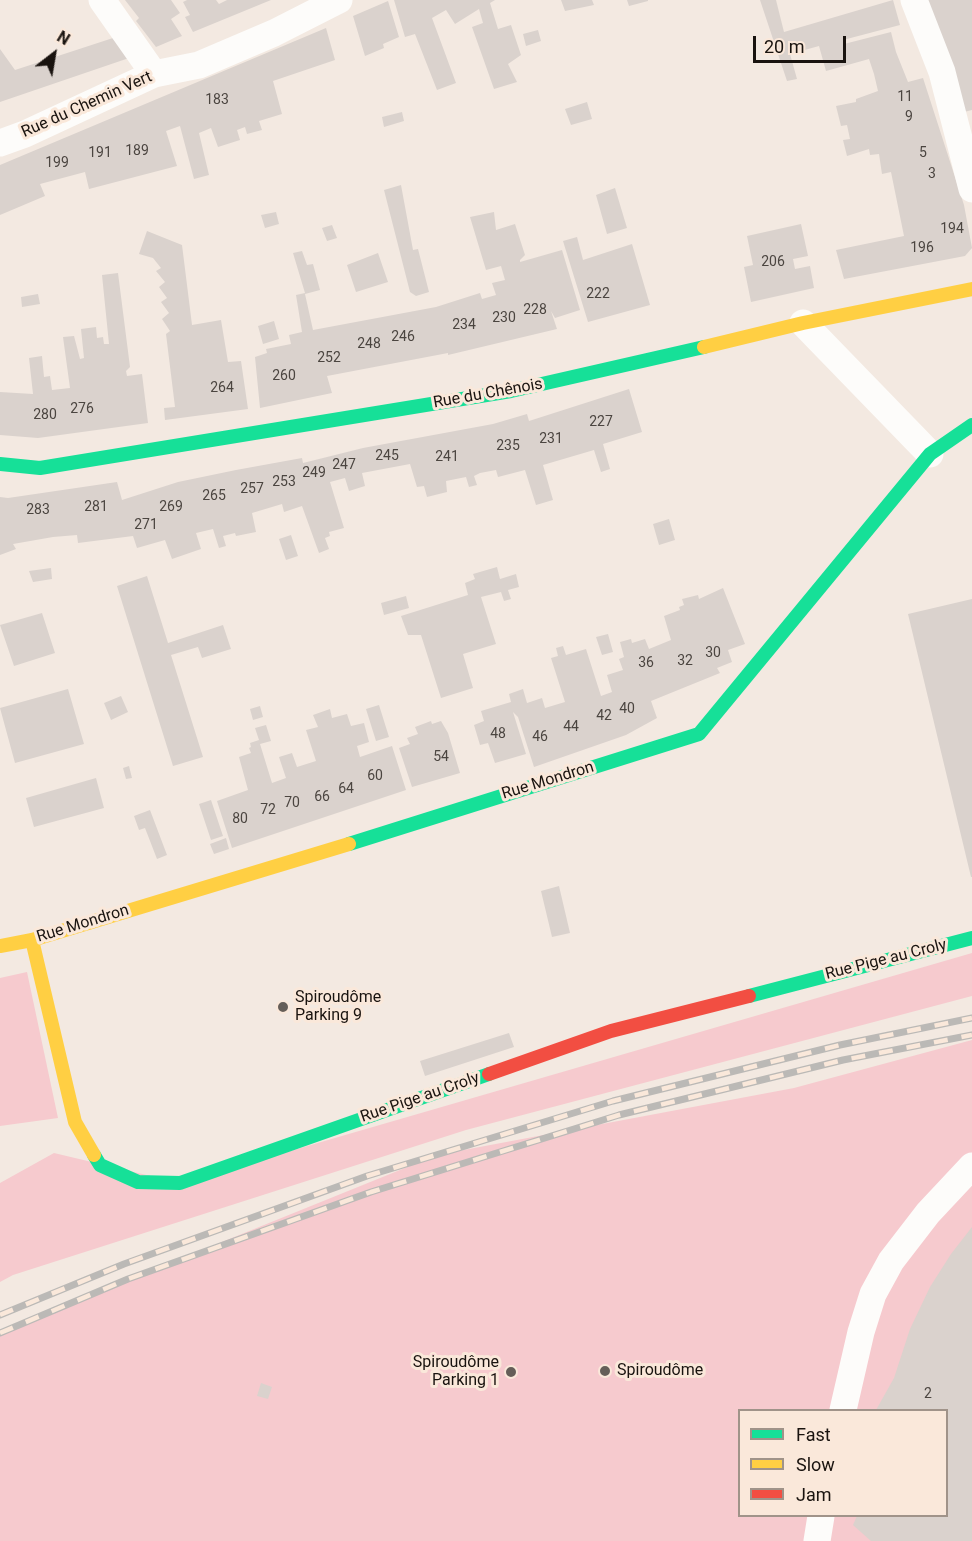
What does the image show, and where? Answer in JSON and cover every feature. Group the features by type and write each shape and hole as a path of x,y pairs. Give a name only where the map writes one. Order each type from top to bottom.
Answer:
{"street":[{"path":"102,0 154,74"},
{"name":"Rue du Chemin Vert","path":"0,143 25,134 154,74 199,65 274,33 339,0"},
{"path":"914,0 942,72 972,189"},
{"name":"Rue du Chênois","path":"0,464 40,468 511,391 802,323 972,289"},
{"path":"802,323 930,454"},
{"name":"Rue Mondron","path":"0,946 32,940 373,837 699,734 930,454 972,425"},
{"name":"Rue Pige au Croly","path":"32,940 75,1122 100,1165 138,1182 180,1183 611,1031 972,938"},
{"path":"843,1409 861,1332 873,1294 891,1262 928,1213 972,1166"},
{"path":"817,1541 821,1517"}],"shaded area":[{"path":"972,953 972,996 466,1130 13,1275 0,1282 0,1183 54,1153 180,1183"},
{"path":"27,972 58,1118 0,1126 0,978"},
{"path":"972,1040 972,1541 0,1541 0,1336 49,1312 437,1155 794,1088"}],"building":[{"path":"125,0 171,0 180,13 171,19 182,36 156,47 136,21 139,18"},
{"path":"216,0 219,4 227,0 271,0 193,32 185,17 190,15 183,2"},
{"path":"394,0 495,0 490,3 498,29 511,25 521,55 508,64 517,82 494,89 472,27 483,23 479,9 455,24 446,10 432,18 456,83 437,90 415,34 405,37"},
{"path":"561,0 592,0 594,5 565,11"},
{"path":"627,0 648,0 648,1 629,6"},
{"path":"760,0 776,0 784,32 893,0 900,25 843,40 844,44 891,32 908,82 923,78 964,205 972,248 965,256 844,279 836,250 904,236 891,172 882,174 879,154 870,155 869,149 847,156 843,140 850,139 847,125 841,126 836,106 856,102 856,99 878,91 874,74 869,59 826,71 819,46 790,54 797,79 787,81"},
{"path":"923,0 972,0 972,110 960,113"},
{"path":"388,1 399,37 383,44 384,48 365,56 353,16"},
{"path":"326,28 335,60 273,81 282,114 259,121 262,130 247,134 245,127 237,130 240,140 218,147 211,128 199,133 209,175 194,179 180,126 166,131 177,166 89,189 85,172 40,184 45,196 0,215 0,165"},
{"path":"538,30 541,41 526,46 523,34"},
{"path":"113,38 129,58 0,102 0,49 15,70"},
{"path":"587,102 592,119 571,125 565,109"},
{"path":"402,112 404,121 384,127 382,117"},
{"path":"401,185 413,250 418,249 429,292 416,296 410,292 384,190"},
{"path":"615,188 627,228 607,234 596,195"},
{"path":"276,212 279,224 265,228 261,215"},
{"path":"494,212 496,230 515,224 525,255 520,262 562,250 580,310 555,318 551,311 557,329 448,355 448,353 327,376 332,393 260,408 255,357 267,353 266,349 291,344 289,335 302,332 296,295 305,293 293,253 302,251 307,265 313,264 320,290 305,294 313,330 436,307 480,293 482,299 496,295 492,283 505,280 501,266 486,270 470,217"},
{"path":"801,224 808,256 793,259 795,269 810,266 814,288 751,302 744,267 753,265 747,236"},
{"path":"332,225 337,238 327,241 322,228"},
{"path":"147,231 182,245 192,325 221,320 228,362 241,361 248,409 165,420 164,408 175,407 166,334 170,331 162,319 169,313 161,302 167,298 159,287 165,282 156,271 161,268 153,258 139,254"},
{"path":"577,237 583,260 632,244 650,305 588,322 563,241"},
{"path":"378,253 388,282 356,292 347,265"},
{"path":"118,273 130,367 126,371 127,376 142,374 148,423 38,438 0,435 0,392 33,394 29,358 42,356 44,377 50,376 52,390 70,388 63,337 74,336 80,359 84,358 81,329 96,327 97,338 103,337 104,344 109,344 102,275"},
{"path":"38,294 40,304 22,307 21,297"},
{"path":"274,321 279,339 263,344 258,326"},
{"path":"629,389 642,432 603,444 610,469 601,472 594,450 543,465 553,500 536,505 525,470 498,477 496,470 480,473 474,476 477,485 469,487 466,477 446,481 447,492 427,497 424,486 417,487 410,464 362,473 365,486 349,491 345,478 330,482 344,528 329,532 330,536 325,538 329,549 319,553 302,506 284,512 282,504 252,513 256,532 223,536 226,546 219,548 213,529 196,533 201,549 172,559 165,540 137,548 133,536 78,543 77,535 53,537 13,544 16,549 0,555 0,497 8,498 117,482 122,500 178,482 236,470 302,458 303,463 363,448 493,424 527,414 529,421"},
{"path":"669,519 675,540 659,545 653,524"},
{"path":"291,535 298,556 286,560 279,539"},
{"path":"497,567 500,579 516,574 519,587 508,590 511,599 504,601 501,592 481,597 496,644 463,654 473,688 441,698 421,635 408,635 401,616 468,595 465,583 475,579 473,574"},
{"path":"51,568 52,579 33,582 29,571"},
{"path":"147,576 168,643 223,625 231,649 202,658 198,647 171,655 203,757 173,766 117,586"},
{"path":"723,588 745,644 728,650 732,662 717,668 720,673 651,701 657,718 626,735 534,767 518,717 513,712 526,754 495,763 488,743 480,745 474,725 484,721 481,711 511,702 509,694 523,689 527,703 542,698 545,708 565,702 551,658 558,656 556,648 563,646 566,655 586,649 601,696 612,692 607,675 623,670 619,659 624,657 620,642 631,639 632,643 645,639 649,649 671,640 664,616 680,610 679,607 684,605 682,599 698,595 699,599"},
{"path":"406,596 409,608 384,615 381,603"},
{"path":"972,599 972,877 971,877 908,614"},
{"path":"42,613 55,653 14,666 0,625"},
{"path":"608,634 613,652 602,655 596,637"},
{"path":"68,689 84,744 15,763 0,708"},
{"path":"121,696 128,712 111,720 104,703"},
{"path":"379,705 389,737 376,741 366,709"},
{"path":"260,706 263,717 253,720 250,709"},
{"path":"330,709 332,718 347,714 351,726 364,723 369,742 357,746 360,757 392,746 406,790 232,848 217,801 248,790 239,757 251,753 250,743 259,740 255,728 266,725 271,741 260,744 272,783 286,778 279,757 292,753 297,767 316,761 306,730 318,727 313,715"},
{"path":"431,721 432,724 441,721 448,733 460,773 412,787 399,748 410,744 407,738 418,734 415,727"},
{"path":"129,766 132,778 126,779 123,768"},
{"path":"96,778 104,808 34,827 26,798"},
{"path":"211,800 223,836 211,840 199,804"},
{"path":"150,810 167,855 157,859 145,828 139,830 134,816"},
{"path":"226,838 229,849 214,854 210,844"},
{"path":"559,886 570,933 552,937 541,891"},
{"path":"509,1033 514,1047 425,1076 420,1061"},
{"path":"972,1227 972,1541 871,1541 853,1525 857,1517 948,1517 948,1409 877,1409 894,1378 910,1329 930,1287"},
{"path":"261,1383 272,1387 268,1399 257,1396"}],"railway":[{"path":"0,1315 124,1264 367,1176 613,1101 840,1045 972,1018"},
{"path":"0,1333 128,1279 371,1192 619,1115 843,1060 972,1035"}],"traffic: fast":[{"path":"0,464 40,468 511,391 704,347"},
{"path":"349,844 699,734 930,454 972,425"},
{"path":"749,996 972,938"},
{"path":"94,1155 100,1165 138,1182 180,1183 489,1074"}],"traffic: slow":[{"path":"704,347 803,323 972,289"},
{"path":"0,946 32,940 349,844"},
{"path":"32,940 75,1122 94,1155"}],"traffic: jam":[{"path":"489,1074 611,1031 749,996"}],"place":[{"name":"Spiroudôme Parking 9","path":"283,1007"},
{"name":"Spiroudôme","path":"605,1371"},
{"name":"Spiroudôme Parking 1","path":"511,1372"}]}
